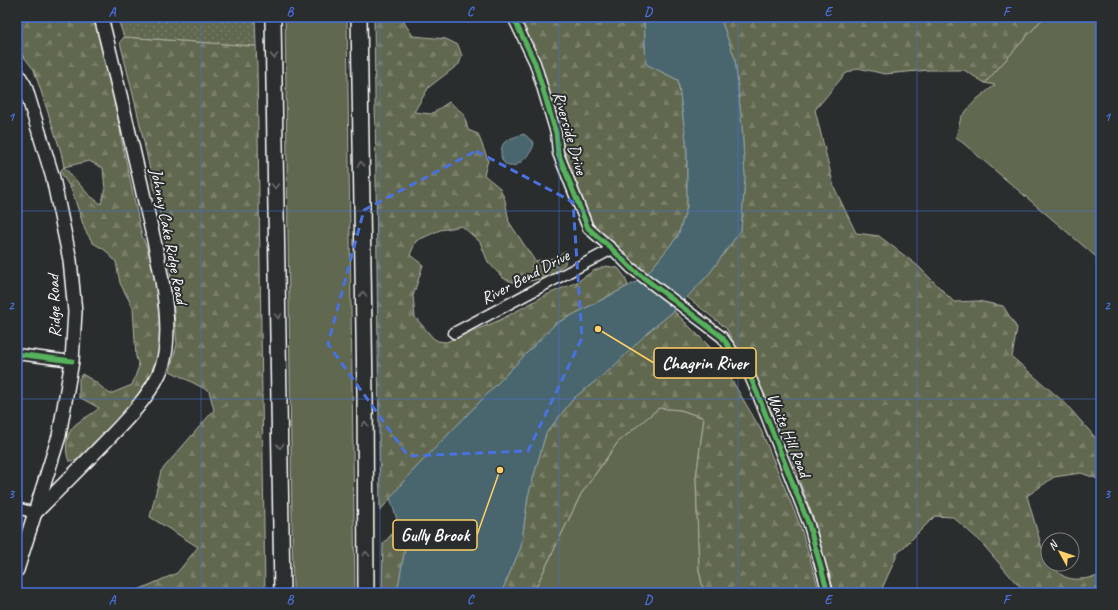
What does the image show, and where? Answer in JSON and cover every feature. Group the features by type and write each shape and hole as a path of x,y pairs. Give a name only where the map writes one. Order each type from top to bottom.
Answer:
{"highway":[{"path":"273,17 282,593"},
{"path":"359,17 365,393 366,593"}],"main road":[{"name":"Johnny Cake Ridge Road","path":"35,513 97,451 144,400 160,372 166,349 167,323 163,283 118,80 101,17"},
{"name":"Ridge Road","path":"17,73 25,86 53,178 70,260 75,312 72,361 59,436 17,570"}],"street":[{"name":"Riverside Drive","path":"513,17 535,63 556,133 558,153 588,228 612,249"},
{"path":"17,100 25,86"},
{"name":"Waite Hill Road","path":"612,249 631,268 722,337 749,374 809,525 828,593"},
{"name":"River Bend Drive","path":"454,333 612,249"},
{"path":"17,354 72,361"},
{"path":"17,508 35,513"}],"highlighted area":[{"path":"476,151 573,202 582,338 528,451 408,456 328,344 364,210"}],"green space":[{"path":"17,17 95,17 114,92 122,142 142,236 153,263 161,338 158,354 149,378 134,404 79,460 69,461 67,457 66,447 68,436 76,424 99,408 79,397 79,379 82,374 94,381 110,394 132,385 139,366 136,357 133,308 120,283 116,262 105,250 93,243 85,230 72,191 60,171 64,167 61,152 34,70 17,48","holes":["89,161 103,168 105,190 101,204 89,195 64,167"]},
{"path":"117,17 255,17 256,46 124,37"},
{"path":"285,17 347,17 355,593 293,593"},
{"path":"374,17 403,17 405,24 413,36 446,39 458,45 462,56 459,64 429,87 414,112 431,114 449,102 464,114 468,130 478,134 488,160 484,175 500,188 505,200 509,222 535,261 554,258 566,251 565,264 548,277 517,284 503,278 488,262 480,242 462,226 440,230 416,241 410,255 423,265 413,296 415,317 433,338 438,341 446,342 500,320 546,295 577,282 593,271 606,266 618,268 625,277 628,286 555,324 408,476 380,511"},
{"path":"517,17 644,17 646,64 678,80 687,147 687,207 678,236 647,274 591,227 563,152 556,120"},
{"path":"720,17 1044,17 985,83 964,70 929,70 885,74 858,68 845,74 815,110 834,187 856,233 879,236 918,266 954,302 978,301 1003,306 1017,328 1012,357 1065,403 1101,444 1101,480 1081,473 1054,477 1027,496 1040,541 1040,572 1058,572 1068,578 1074,579 1101,576 1101,584 1092,593 1030,593 1016,583 980,541 953,517 935,516 898,553 880,593 833,593 815,523 781,430 726,328 687,297 709,274 741,230 745,177 742,127 735,59"},
{"path":"1044,17 1101,17 1101,261 956,137 961,117 977,99 995,85 985,83"},
{"path":"124,37 256,46 265,593 131,593 177,573 198,547 150,517 161,471 214,410 209,391 170,371 177,344 168,250 120,42"},
{"path":"674,311 716,353 761,430 800,525 820,593 704,593 699,570 696,478 704,418 681,410 659,408 618,442 581,494 533,593 501,593 521,547 528,496 546,433 574,398 612,368 648,332"},
{"path":"659,408 681,410 704,418 696,478 699,570 704,593 533,593 581,494 618,442"},
{"path":"399,526 406,543 397,593 382,593 383,544"}],"water":[{"path":"644,17 720,17 735,59 742,127 745,177 741,230 709,274 674,311 648,332 612,368 574,398 546,433 528,496 521,547 501,593 397,593 406,543 390,498 408,476 555,324 640,280 647,274 678,236 687,207 687,147 678,80 646,64"},
{"path":"524,134 534,143 532,150 528,156 518,164 514,166 507,165 501,157 502,146 511,138"}],"cycle path":[{"path":"513,17 535,63 556,133 558,153 588,228 631,268 722,337 749,374 809,525 828,593"},
{"path":"17,354 72,361"}],"place":[{"name":"Chagrin River","path":"598,329"},
{"name":"Gully Brook","path":"500,470"}]}
